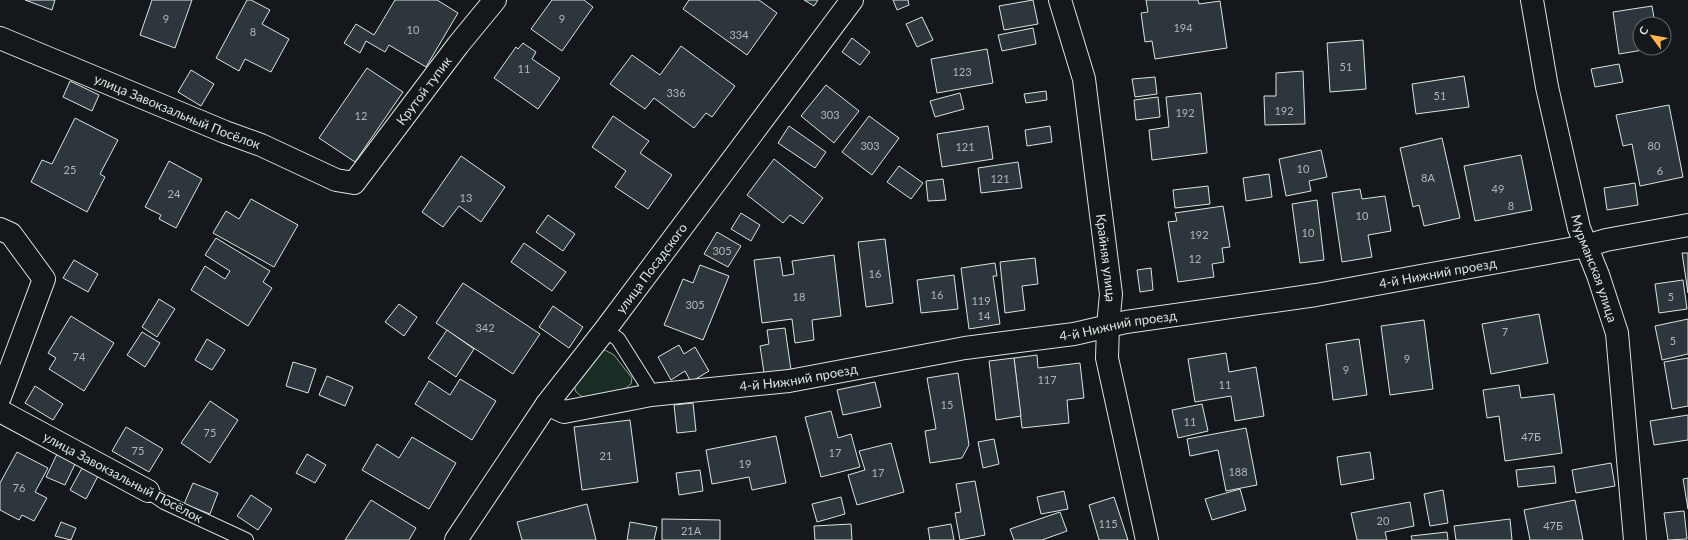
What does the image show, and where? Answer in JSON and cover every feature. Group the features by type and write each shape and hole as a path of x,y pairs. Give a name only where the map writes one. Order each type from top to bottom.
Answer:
{"street":[{"name":"Крутой тупик","path":"354,184 458,45 495,0"},
{"name":"улица Посадского","path":"456,540 547,404 605,330 852,0"},
{"name":"Крайняя улица","path":"1060,0 1084,79 1111,294 1107,358 1147,540"},
{"name":"Мурманская улица","path":"1532,0 1547,87 1579,228 1598,275 1617,333 1636,540"},
{"name":"улица Завокзальный Посёлок","path":"0,38 225,132 261,145 336,180 354,184"},
{"name":"4-й Нижний проезд","path":"547,404 564,412 651,395 789,381 965,348 1074,334 1126,322 1316,295 1586,246 1606,240 1688,225"},
{"path":"0,229 11,234 44,279 0,397"},
{"name":"улица Завокзальный Посёлок","path":"0,411 148,491"}],"lane":[{"path":"605,330 618,339 647,385 651,395"},
{"name":"улица Завокзальный Посёлок","path":"148,491 164,502 246,540"}],"green space":[{"path":"605,350 614,355 632,378 631,384 625,389 585,399 576,392 574,385 593,356"}],"building":[{"path":"25,0 55,0 52,10"},
{"path":"152,0 192,0 175,48 140,35"},
{"path":"247,0 251,0 270,10 262,24 289,39 271,72 245,59 239,71 216,58"},
{"path":"395,0 437,0 458,13 426,67 389,45 385,52 366,41 360,53 344,43 356,24 374,35"},
{"path":"552,0 584,0 593,7 562,51 531,29"},
{"path":"689,0 759,0 777,13 747,55 683,9"},
{"path":"804,0 818,0 814,6"},
{"path":"893,0 908,0 909,5 897,10"},
{"path":"1033,0 1038,24 1004,30 999,6"},
{"path":"1146,0 1198,0 1199,4 1220,1 1227,48 1155,59 1152,41 1145,42 1141,13 1148,12"},
{"path":"1652,6 1654,16 1632,16 1632,52 1619,54 1613,12"},
{"path":"922,17 933,40 917,47 906,24"},
{"path":"1033,28 1036,44 1002,51 998,35"},
{"path":"852,38 870,52 860,65 842,52"},
{"path":"1363,40 1366,89 1330,92 1327,43"},
{"path":"523,43 536,52 532,59 560,78 538,109 494,78 516,47 518,49"},
{"path":"681,46 735,86 712,117 706,113 694,128 654,98 645,109 610,84 632,55 660,75"},
{"path":"987,49 993,83 937,93 931,59"},
{"path":"1619,64 1623,82 1595,87 1591,69"},
{"path":"367,68 403,92 355,162 319,138"},
{"path":"191,70 214,84 201,106 178,92"},
{"path":"1303,71 1305,124 1265,125 1264,96 1276,96 1276,73"},
{"path":"1464,76 1469,107 1416,114 1412,84"},
{"path":"1155,77 1157,94 1135,97 1132,79"},
{"path":"70,81 99,95 92,111 63,97"},
{"path":"826,85 859,111 834,143 801,116"},
{"path":"1046,91 1047,100 1026,103 1024,94"},
{"path":"960,93 964,109 935,117 930,101"},
{"path":"1201,93 1207,153 1152,160 1149,130 1169,127 1166,97"},
{"path":"1158,97 1160,117 1136,120 1134,100"},
{"path":"1669,105 1683,177 1640,186 1632,144 1623,146 1616,115"},
{"path":"613,116 649,141 640,153 672,175 648,209 615,187 626,171 592,147"},
{"path":"869,116 899,138 872,175 842,152"},
{"path":"75,118 118,140 100,174 105,177 87,212 31,182 42,160 52,164"},
{"path":"789,126 826,152 815,168 778,143"},
{"path":"988,126 993,159 942,167 937,134"},
{"path":"1050,126 1052,142 1027,146 1025,130"},
{"path":"1442,138 1460,218 1424,226 1419,205 1413,207 1400,148"},
{"path":"1321,150 1327,177 1309,181 1311,191 1286,196 1279,159"},
{"path":"1521,155 1532,210 1475,221 1464,166"},
{"path":"461,156 505,187 481,222 459,206 443,227 422,212"},
{"path":"774,159 823,198 803,224 790,215 783,223 747,195"},
{"path":"169,161 202,179 176,228 159,219 161,215 145,207"},
{"path":"1018,162 1022,188 981,193 978,168"},
{"path":"899,166 923,183 911,199 887,182"},
{"path":"1269,174 1272,197 1246,201 1243,178"},
{"path":"943,179 946,200 928,201 926,181"},
{"path":"1635,183 1638,205 1607,210 1604,188"},
{"path":"1208,186 1210,204 1175,208 1173,190"},
{"path":"1360,189 1362,199 1385,196 1391,231 1368,235 1372,257 1342,262 1332,193"},
{"path":"251,199 298,225 274,267 213,233 226,211 239,219"},
{"path":"1317,200 1324,260 1300,263 1292,204"},
{"path":"1223,206 1230,247 1222,248 1224,262 1212,264 1214,277 1178,282 1168,222 1177,221 1175,213"},
{"path":"741,213 760,225 751,241 731,229"},
{"path":"548,215 575,234 563,251 536,232"},
{"path":"717,232 741,246 728,267 704,254"},
{"path":"216,238 270,271 263,282 272,288 248,326 191,290 205,266 225,279 230,271 205,255"},
{"path":"885,239 893,303 866,307 858,242"},
{"path":"524,243 566,272 552,291 511,262"},
{"path":"1682,253 1688,253 1688,293"},
{"path":"834,255 841,316 812,320 814,340 795,343 792,319 762,323 754,260 780,257 783,276 794,274 792,261"},
{"path":"1035,258 1038,284 1022,286 1025,310 1005,313 1000,262"},
{"path":"74,260 98,274 88,292 63,278"},
{"path":"995,263 997,276 993,276 1000,324 969,329 961,268"},
{"path":"700,265 729,276 703,340 664,325 683,279 693,283"},
{"path":"1151,268 1153,290 1140,292 1137,270"},
{"path":"954,275 958,309 921,313 917,280"},
{"path":"1683,280 1687,309 1659,313 1655,284"},
{"path":"463,283 540,334 513,374 436,323"},
{"path":"159,299 175,309 157,337 142,327"},
{"path":"399,304 417,317 404,336 385,322"},
{"path":"553,306 583,327 569,348 539,327"},
{"path":"1539,314 1548,363 1491,374 1482,324"},
{"path":"71,316 114,343 84,391 49,369 56,358 48,353"},
{"path":"1688,319 1688,354 1662,360 1655,326"},
{"path":"1424,320 1433,389 1390,395 1381,326"},
{"path":"785,328 791,370 764,373 760,346 769,344 767,330"},
{"path":"447,330 474,349 456,377 428,358"},
{"path":"142,332 160,343 145,367 127,355"},
{"path":"207,339 225,350 212,370 195,360"},
{"path":"1359,339 1367,395 1333,400 1326,344"},
{"path":"679,345 684,354 695,347 709,371 691,382 685,371 671,380 658,357"},
{"path":"1226,353 1229,372 1256,367 1264,416 1235,421 1231,396 1195,402 1188,359"},
{"path":"1037,355 1038,368 1080,363 1084,398 1067,400 1069,423 1022,428 1014,358"},
{"path":"1014,358 1021,416 996,420 989,361"},
{"path":"1688,358 1688,406 1672,409 1664,362"},
{"path":"293,362 316,369 308,393 286,386"},
{"path":"958,373 969,445 962,458 930,463 925,431 936,429 927,378"},
{"path":"327,376 353,387 345,406 319,395"},
{"path":"460,379 496,401 472,440 415,404 429,381 450,395"},
{"path":"875,382 881,407 843,415 837,390"},
{"path":"1519,385 1521,398 1554,394 1562,453 1505,461 1499,416 1487,418 1483,390"},
{"path":"35,386 63,404 53,420 25,403"},
{"path":"210,401 238,420 210,463 181,443"},
{"path":"693,403 696,431 677,433 674,405"},
{"path":"1202,404 1208,431 1178,438 1172,410"},
{"path":"831,411 838,438 851,434 860,467 821,477 805,417"},
{"path":"1688,415 1688,440 1654,445 1650,421"},
{"path":"630,420 638,482 582,490 574,427"},
{"path":"126,427 163,449 149,472 112,451"},
{"path":"1246,428 1257,485 1226,491 1218,450 1190,456 1187,439"},
{"path":"776,436 786,483 752,490 749,477 712,484 706,450"},
{"path":"412,437 456,463 429,509 362,470 377,444 399,458"},
{"path":"994,439 999,464 983,468 978,442"},
{"path":"891,443 904,492 857,505 848,475 865,470 859,451"},
{"path":"17,452 48,468 35,492 47,498 34,521 22,515 19,520 0,510 0,483"},
{"path":"1370,452 1374,479 1341,485 1337,457"},
{"path":"57,454 76,462 65,485 46,477"},
{"path":"307,454 326,465 315,483 296,473"},
{"path":"1611,463 1615,486 1576,493 1572,470"},
{"path":"1554,466 1556,483 1518,487 1516,470"},
{"path":"82,468 98,476 86,499 70,490"},
{"path":"700,470 703,491 679,495 676,473"},
{"path":"1688,478 1688,509 1683,479"},
{"path":"975,481 985,535 960,540 955,513 961,512 956,484"},
{"path":"193,483 218,493 210,514 184,504"},
{"path":"1240,489 1246,510 1212,520 1205,499"},
{"path":"1443,490 1448,523 1430,526 1424,494"},
{"path":"1064,491 1068,509 1041,514 1037,497"},
{"path":"251,495 272,509 258,530 237,516"},
{"path":"841,497 845,514 817,522 812,504"},
{"path":"1114,497 1128,540 1099,540 1089,505"},
{"path":"371,500 416,528 409,540 345,540"},
{"path":"1575,500 1583,540 1530,540 1524,510"},
{"path":"1410,502 1414,526 1385,532 1387,540 1357,540 1351,513"},
{"path":"587,504 596,540 522,540 517,522"},
{"path":"1684,511 1687,539 1668,540 1664,513"},
{"path":"1060,512 1067,531 1042,540 1014,540 1010,529"},
{"path":"662,519 720,520 720,540 662,540"},
{"path":"1510,519 1512,540 1456,540 1454,526"},
{"path":"61,522 76,528 71,540 55,536"},
{"path":"630,522 657,527 654,540 627,540"},
{"path":"851,524 852,540 815,540 814,526"},
{"path":"951,524 954,540 930,540 928,528"},
{"path":"1447,532 1448,540 1412,540 1411,536"}]}
